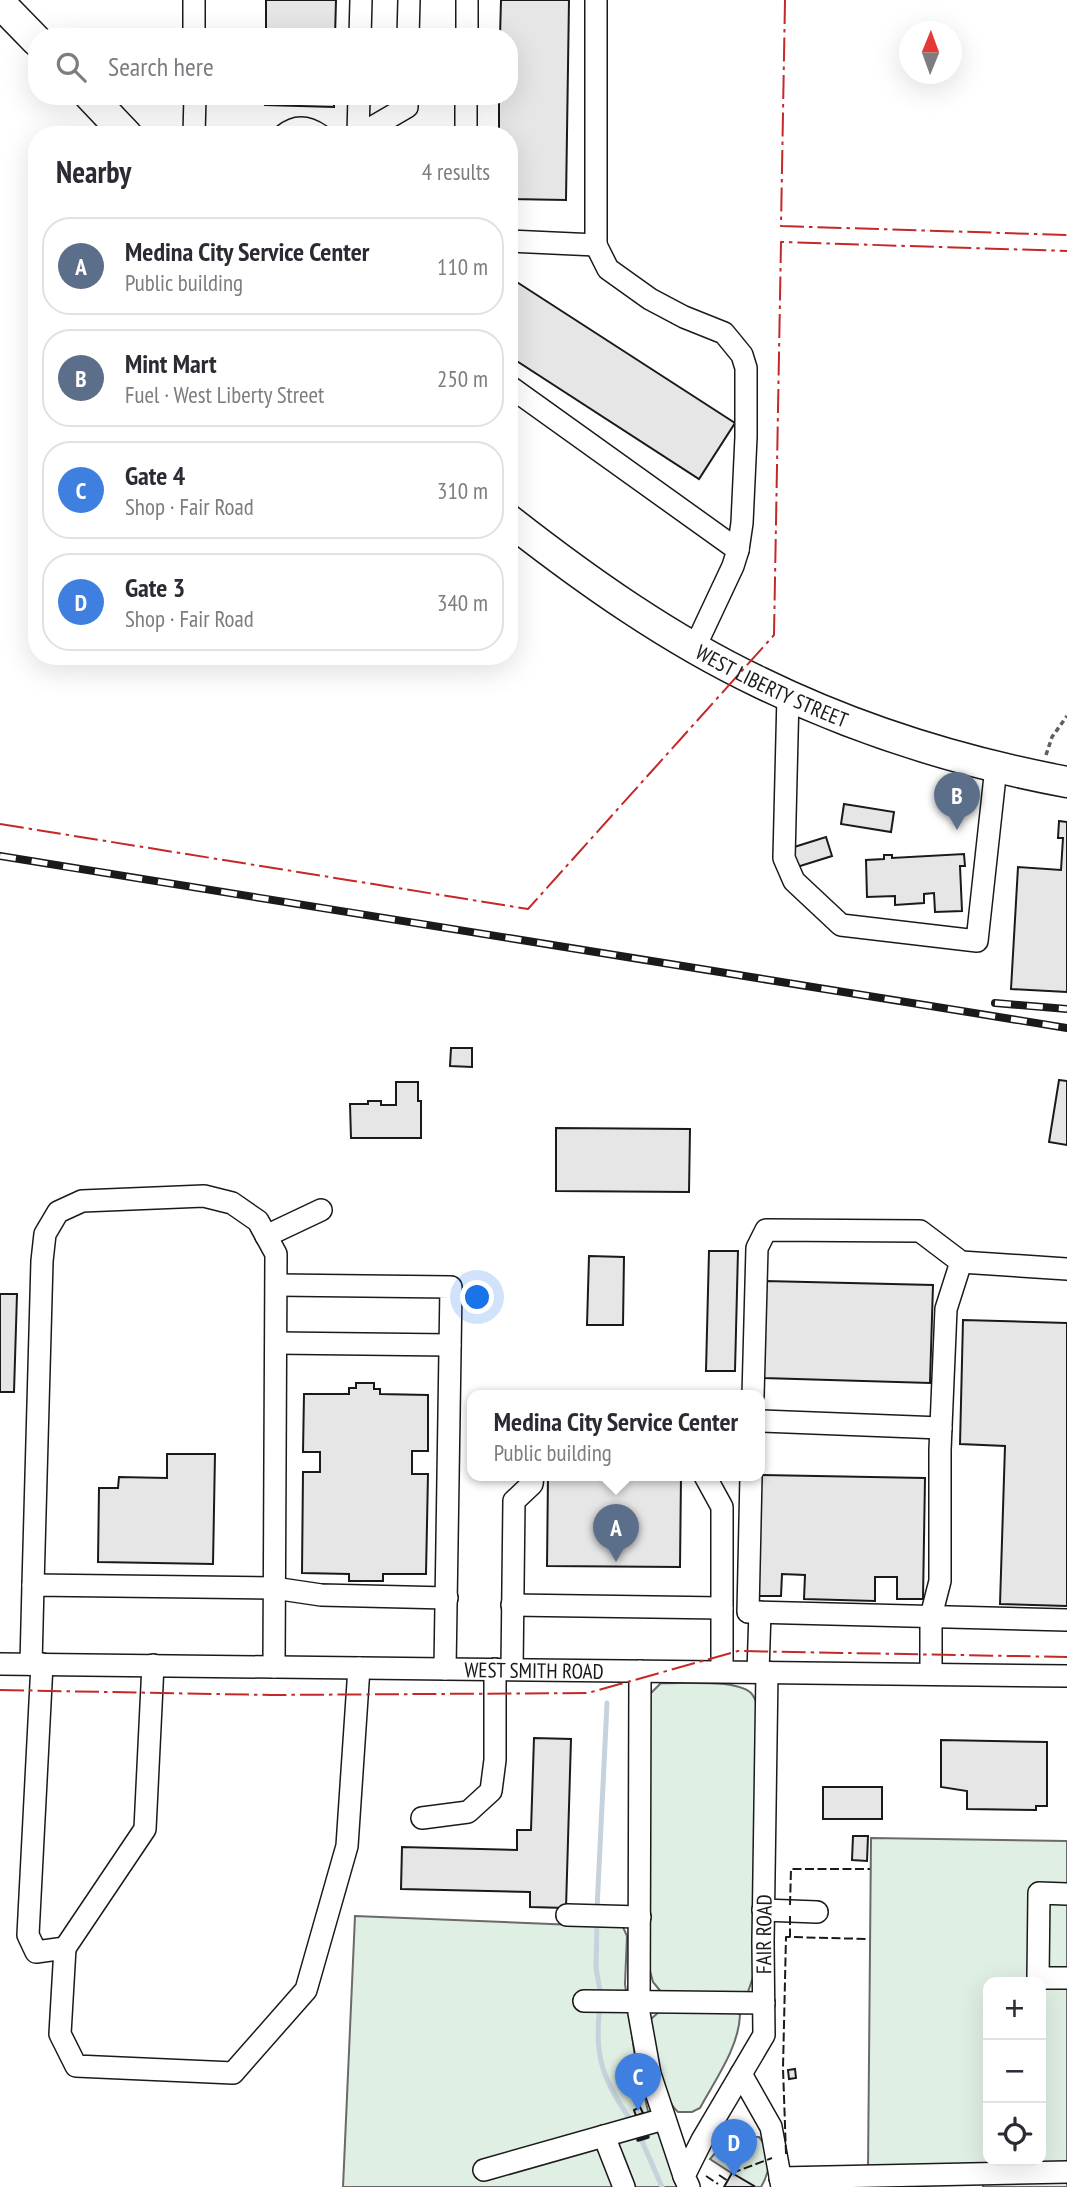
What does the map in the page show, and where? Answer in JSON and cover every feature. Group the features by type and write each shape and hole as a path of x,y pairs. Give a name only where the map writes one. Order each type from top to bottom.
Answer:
{"highway":[{"path":"0,3 28,32"},
{"path":"99,105 118,126"},
{"name":"WEST LIBERTY STREET","path":"518,527 615,598 757,681 866,728 941,753 1053,779"}],"street":[{"path":"194,0 194,28"},
{"path":"360,28 361,0"},
{"path":"408,28 409,0"},
{"path":"467,0 467,28"},
{"path":"596,0 596,244 608,268 650,299 684,317 724,333 742,355 746,368 746,437 738,550 695,647"},
{"path":"194,126 195,105"},
{"path":"359,105 359,126"},
{"path":"374,126 407,105"},
{"path":"466,105 466,126"},
{"path":"518,240 596,244"},
{"path":"518,392 738,550"},
{"path":"789,696 784,858 794,881 841,925 977,941 996,767"},
{"path":"65,1948 36,1952 29,1935 36,1664 33,1585 45,1234 58,1212 82,1201 204,1196 232,1203 258,1221 276,1254 274,1667"},
{"path":"267,1236 321,1210"},
{"path":"753,1390 757,1248 766,1230 920,1231 961,1262 1067,1269"},
{"path":"931,1674 931,1616 940,1581 941,1428 946,1309 961,1262"},
{"path":"277,1286 451,1287 445,1669"},
{"path":"276,1343 450,1345"},
{"path":"765,1421 941,1428"},
{"path":"422,1818 468,1812 491,1791 512,1605 514,1501 532,1481"},
{"path":"708,1481 722,1507 722,1671"},
{"path":"751,1481 748,1612 1067,1619"},
{"path":"33,1585 274,1588 321,1595 447,1598"},
{"path":"512,1605 722,1608"},
{"name":"FAIR ROAD","path":"687,2182 702,2140 764,2035 763,1672 760,1612"},
{"name":"WEST SMITH ROAD","path":"0,1664 1067,1676"},
{"path":"153,1665 145,1829 65,1948 60,2034 76,2066 233,2073 306,1990 346,1846 359,1668"},
{"name":"FAIR ROAD","path":"640,1671 638,2002 650,2074 687,2182"},
{"path":"1067,1894 1039,1894 1038,1978 1067,1978"},
{"path":"763,1910 817,1912"},
{"path":"567,1915 640,1917"},
{"path":"584,2001 764,2003"},
{"path":"741,2074 771,2127 781,2183 975,2181 1067,2172"},
{"path":"484,2169 664,2119"},
{"path":"604,2136 624,2187"}],"path":[{"path":"1053,779 1052,737 1067,716"}],"green space":[{"path":"661,1683 734,1686 751,1693 758,1708 753,1977 748,1992 734,1998 662,1993 653,1982 649,1967 650,1694"},
{"path":"871,1838 1067,1841 1067,1886 1031,1887 1029,1977 983,1977 983,2166 1046,2166 1046,1988 1067,1988 1067,2167 868,2170"},
{"path":"1046,1900 1067,1900 1067,1972 1046,1972"},
{"path":"355,1916 623,1927 627,1936 625,1984 635,2057 648,2111 683,2187 343,2187"},
{"path":"660,2011 736,2012 740,2015 739,2027 725,2063 700,2108 692,2112 678,2112 666,2094 662,2082 651,2029 651,2019"},
{"path":"743,2137 759,2137 766,2149 769,2161 761,2187 753,2187 710,2159 722,2145"},
{"path":"1067,2178 1067,2187 983,2187 983,2184"}],"building":[{"path":"266,0 336,0 335,28 266,28"},
{"path":"501,0 569,0 566,200 518,199 518,126 499,126 499,105 518,105 518,28 500,28"},
{"path":"265,105 334,105 334,107"},
{"path":"518,283 735,423 699,479 518,362"},
{"path":"844,804 894,812 891,832 841,824"},
{"path":"1059,821 1067,822 1067,992 1011,989 1018,867 1061,870 1063,838 1058,838"},
{"path":"826,837 832,856 797,867 791,848"},
{"path":"964,854 965,866 960,866 962,911 935,912 934,893 924,894 924,903 895,905 895,896 867,897 866,860 884,859 884,855 892,855 892,858"},
{"path":"451,1048 472,1048 472,1067 450,1066"},
{"path":"1059,1080 1067,1081 1067,1145 1049,1142"},
{"path":"396,1082 418,1082 421,1138 351,1138 350,1104 381,1101 381,1105 396,1105"},
{"path":"556,1128 690,1129 689,1192 556,1191"},
{"path":"709,1251 738,1251 735,1371 706,1371"},
{"path":"589,1256 624,1257 623,1325 587,1325"},
{"path":"765,1281 933,1285 930,1383 763,1378"},
{"path":"0,1294 17,1294 14,1392 0,1392"},
{"path":"963,1320 1067,1323 1067,1606 1000,1604 1005,1446 960,1444"},
{"path":"356,1383 374,1383 374,1389 380,1389 380,1394 428,1395 428,1451 412,1451 412,1474 428,1474 426,1574 383,1574 383,1581 349,1581 349,1574 302,1573 303,1472 320,1472 320,1452 303,1452 304,1394 349,1394 349,1388 356,1388"},
{"path":"167,1454 215,1454 213,1564 98,1562 99,1488 118,1488 119,1477 167,1478"},
{"path":"765,1475 925,1478 923,1599 897,1599 897,1577 875,1577 875,1601 804,1599 805,1575 782,1574 781,1596 754,1596 760,1481 765,1481"},
{"path":"548,1481 681,1481 680,1567 547,1566"},
{"path":"534,1738 571,1739 566,1908 530,1907 530,1892 401,1889 402,1847 517,1850 517,1830 531,1830"},
{"path":"941,1740 1047,1742 1047,1806 1036,1806 1036,1810 967,1809 967,1791 941,1787"},
{"path":"823,1787 882,1787 882,1819 823,1819"},
{"path":"853,1836 868,1836 867,1861 852,1860"},
{"path":"795,2069 796,2078 789,2079 788,2070"},
{"path":"640,2107 643,2113 636,2116 634,2110"},
{"path":"732,2173 754,2186 724,2187"}],"waterway":[{"path":"597,1909 607,1703"},
{"path":"597,1919 596,1968 601,1996"},
{"path":"600,2006 598,2041 603,2068 633,2124"},
{"path":"638,2132 662,2187"}],"railway":[{"path":"0,856 1067,1028"},
{"path":"995,1003 1067,1009"}],"fence":[{"path":"790,1905 791,1869 870,1869"},
{"path":"790,1916 790,1937 868,1939"},
{"path":"786,2154 783,2068 786,1937 790,1937"},
{"path":"732,2173 772,2158"},
{"path":"719,2175 728,2181"},
{"path":"706,2176 718,2184"}],"wall":[{"path":"638,2140 648,2137"}],"power":[{"path":"785,0 781,226 1067,235"},
{"path":"0,824 528,909 774,635 781,242 1067,251"},
{"path":"0,1690 270,1695 588,1693 738,1651 1067,1657"}],"place":[{"name":"Mint Mart","path":"957,830"},
{"name":"Medina City Service Center","path":"616,1562"},
{"name":"Gate 4","path":"638,2111"},
{"name":"Gate 3","path":"734,2177"}]}
